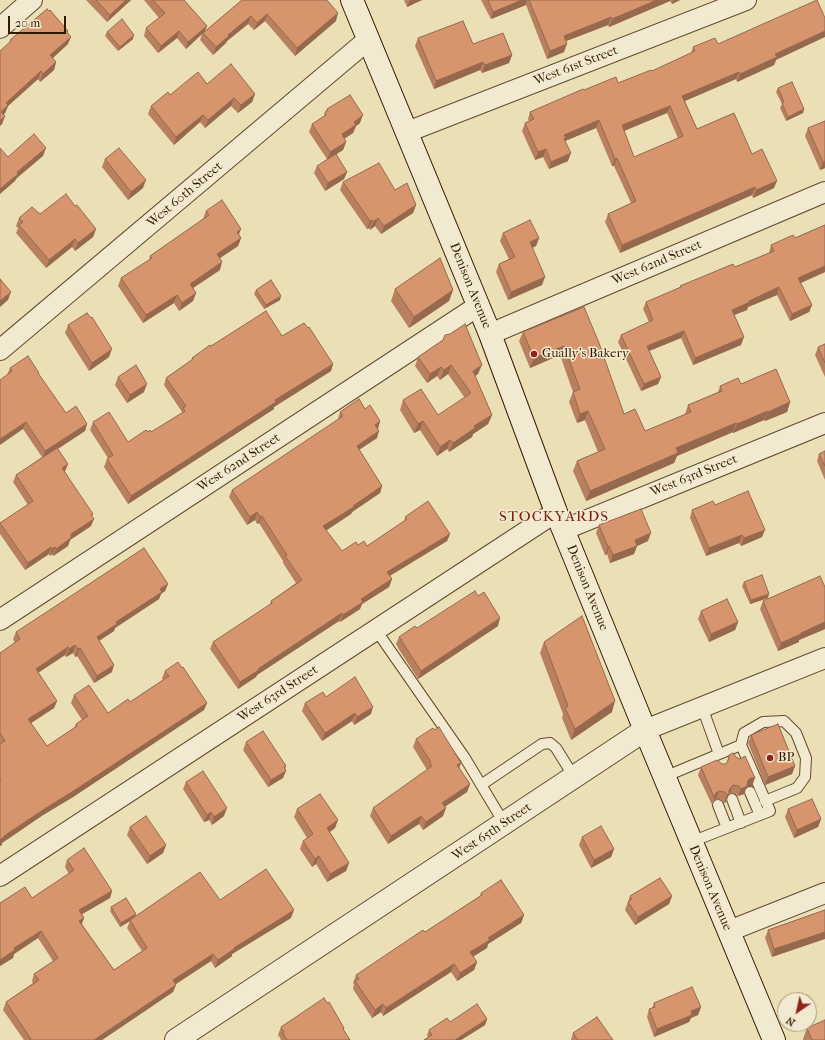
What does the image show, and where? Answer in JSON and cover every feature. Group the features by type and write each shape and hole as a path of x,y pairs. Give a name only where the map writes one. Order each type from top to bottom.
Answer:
{"main road":[{"name":"Denison Avenue","path":"352,0 490,334 560,521 664,777 774,1040"},
{"name":"West 65th Street","path":"176,1040 645,730"}],"street":[{"path":"0,28 32,0"},
{"name":"West 61st Street","path":"407,132 746,0"},
{"name":"West 60th Street","path":"0,350 369,40"},
{"name":"West 62nd Street","path":"490,334 825,192"},
{"name":"West 62nd Street","path":"0,620 478,306"},
{"name":"West 63rd Street","path":"0,876 376,630 560,521 825,423"},
{"name":"West 65th Street","path":"645,730 825,658"},
{"path":"728,931 825,893"}],"lane":[{"path":"376,630 465,758 504,823"},
{"path":"702,708 718,755 720,766"},
{"path":"737,760 736,747 744,733 762,722 784,721 796,733 806,758 805,777 797,788 765,801"},
{"path":"481,785 542,744 550,743 556,748 574,777"},
{"path":"664,777 703,766 718,755 736,747"},
{"path":"691,842 770,811 736,747"},
{"path":"750,792 760,815"},
{"path":"732,799 740,822"},
{"path":"718,805 727,828"}],"building":[{"path":"96,0 126,0 110,15"},
{"path":"153,0 184,0 207,26 188,42 179,31 161,46 146,28 165,13"},
{"path":"242,0 327,0 338,13 297,48 267,14 257,23 251,16 216,47 203,33"},
{"path":"488,0 522,0 493,12"},
{"path":"529,0 657,0 612,19 611,17 564,36 567,44 550,51"},
{"path":"817,0 825,18 825,31 775,54 777,57 740,74 739,72 682,96 697,129 734,113 752,154 762,149 777,181 756,190 755,187 622,245 608,214 636,201 617,158 615,159 599,120 564,135 566,138 564,139 571,153 551,162 546,149 538,152 525,123 534,119 530,112 583,89 584,90 616,77 618,83 651,70 652,71 695,51 693,47 715,38 718,44","holes":["670,106 683,136 634,157 622,125"]},
{"path":"47,9 49,11 50,10 68,31 67,32 71,37 50,55 56,62 43,74 41,71 6,103 8,105 1,112 5,116 0,121 0,51 11,41 10,40"},
{"path":"122,19 134,35 120,47 107,32"},
{"path":"463,21 473,44 503,33 512,55 485,65 483,62 436,81 418,38"},
{"path":"231,64 255,94 241,105 234,98 208,120 203,115 176,137 151,106 168,92 170,95 198,72 207,84"},
{"path":"792,82 804,109 788,117 778,88"},
{"path":"350,95 363,115 354,122 356,125 342,134 346,142 330,152 312,124 326,115 325,112 328,110 327,109"},
{"path":"825,121 825,161 823,162 808,128"},
{"path":"34,134 46,148 17,172 18,174 0,189 0,148 8,157"},
{"path":"119,148 146,180 131,192 105,159"},
{"path":"336,154 347,172 328,183 317,166"},
{"path":"379,163 395,190 407,183 416,205 384,226 378,218 373,222 372,220 370,221 343,182"},
{"path":"66,194 96,229 78,243 75,239 49,260 19,225 23,222 19,218 32,207 40,214"},
{"path":"222,200 241,229 237,232 241,238 217,254 222,262 190,284 196,293 182,303 177,295 146,315 121,278 152,258 150,256 209,215 206,211"},
{"path":"530,220 539,238 530,242 545,277 511,292 499,264 515,257 503,233"},
{"path":"825,225 825,266 798,278 812,305 792,314 779,287 732,310 744,337 695,358 684,331 647,346 661,377 644,384 621,335 653,320 646,302 733,264 735,267 774,251 771,245 793,235 795,238"},
{"path":"440,258 453,290 414,317 395,289"},
{"path":"0,279 11,292 0,301"},
{"path":"271,280 281,296 266,305 256,290"},
{"path":"584,307 599,343 624,414 635,409 645,431 691,412 688,405 722,391 720,386 738,378 741,384 776,369 790,402 676,448 678,453 590,491 577,461 605,449 588,411 580,414 573,392 580,389 564,346 534,358 523,332"},
{"path":"266,311 282,336 304,323 308,328 309,327 333,364 275,400 276,402 131,496 107,459 113,455 93,422 109,412 128,442 146,430 148,432 150,430 151,432 185,411 183,408 186,406 166,378 210,345 211,346"},
{"path":"87,313 91,318 92,317 112,349 92,363 68,325"},
{"path":"465,324 482,365 473,371 492,415 474,426 475,428 453,443 450,440 440,447 423,421 418,424 403,400 421,389 438,415 471,393 451,365 444,370 441,367 430,374 418,357 443,340 445,335 450,334"},
{"path":"825,344 825,363 818,347"},
{"path":"28,356 66,413 76,406 87,424 45,451 26,422 0,439 0,380 12,371 10,368"},
{"path":"136,365 147,384 130,395 118,377"},
{"path":"359,399 365,409 370,405 380,421 375,425 379,431 357,446 382,486 353,506 354,507 323,526 342,551 356,542 358,545 364,541 367,546 407,519 405,517 428,501 450,534 387,572 392,579 361,599 363,602 343,615 342,613 240,682 213,642 272,603 271,601 302,580 285,556 287,555 262,516 260,517 257,512 250,517 232,490 343,416 340,412"},
{"path":"57,448 68,464 62,468 93,514 91,515 94,519 71,534 71,538 56,549 55,547 52,549 51,547 28,563 0,523 33,501 16,475"},
{"path":"825,451 825,466 819,454"},
{"path":"748,491 765,530 744,538 742,535 709,548 692,510 713,501 715,505"},
{"path":"641,509 651,533 635,540 637,546 613,555 599,525"},
{"path":"144,548 168,584 160,589 162,592 116,622 117,624 97,637 114,665 97,676 80,648 78,649 75,645 69,649 68,647 36,669 57,701 28,719 47,746 77,726 76,724 88,716 74,695 89,685 108,713 128,699 130,702 169,676 165,671 178,662 207,703 46,808 0,840 0,744 5,741 0,733 0,653 20,639 16,632"},
{"path":"762,575 769,594 751,600 744,582"},
{"path":"820,576 825,587 825,622 781,643 763,601"},
{"path":"475,591 478,596 484,592 500,618 421,671 399,637 415,626 417,628"},
{"path":"727,599 738,622 711,634 701,611"},
{"path":"582,616 615,701 575,729 565,708 568,706 544,642"},
{"path":"355,677 373,707 357,717 355,713 325,733 305,703 323,692 326,697"},
{"name":"BP","path":"778,724 795,766 768,777 751,735"},
{"path":"439,727 461,763 457,765 470,784 442,803 446,808 426,822 421,816 391,836 373,808 432,766 416,739 433,728 435,730"},
{"path":"263,731 286,766 284,767 286,771 271,780 246,742"},
{"path":"733,753 740,759 745,756 755,778 748,780 747,786 741,789 739,786 733,785 729,790 729,794 727,795 725,792 719,791 714,797 701,767 717,760 722,764 726,764 729,759 729,755"},
{"path":"203,771 227,808 214,817 211,812 207,815 186,782"},
{"path":"320,794 338,820 327,828 349,863 330,874 319,856 315,859 303,841 313,834 297,809"},
{"path":"812,799 821,819 797,830 788,809"},
{"path":"146,816 166,845 150,856 130,827"},
{"path":"601,826 614,849 594,860 582,837"},
{"path":"84,848 112,891 79,910 84,918 79,921 114,970 147,948 130,920 200,872 220,900 266,869 294,910 234,948 218,960 213,954 173,980 176,985 94,1040 29,1040 31,1039 6,1002 39,980 34,974 58,958 41,931 14,948 15,950 0,960 0,903 25,887 32,898 74,870 67,860"},
{"path":"660,878 672,896 638,917 628,902 632,899 630,896"},
{"path":"501,880 524,915 488,938 490,940 470,952 477,962 460,973 454,964 386,1008 383,1004 375,1010 355,981 359,979 356,975 423,930 425,932 482,895 481,893"},
{"path":"126,898 136,914 121,923 111,907"},
{"path":"825,910 825,932 774,949 768,930"},
{"path":"692,987 701,1007 691,1011 692,1015 657,1029 649,1009 655,1007 654,1003"},
{"path":"324,998 327,1003 329,1002 350,1040 287,1040 281,1027"},
{"path":"477,1004 487,1019 455,1040 424,1040 432,1035 429,1030 447,1018 450,1022"},
{"path":"597,1017 613,1040 578,1040 573,1033"},
{"path":"825,1020 825,1040 812,1040 809,1032 817,1032 817,1024"}],"place":[{"name":"Gually's Bakery","path":"534,354"},
{"name":"BP","path":"770,758"}],"district":[{"name":"STOCKYARDS","path":"554,517"}]}
